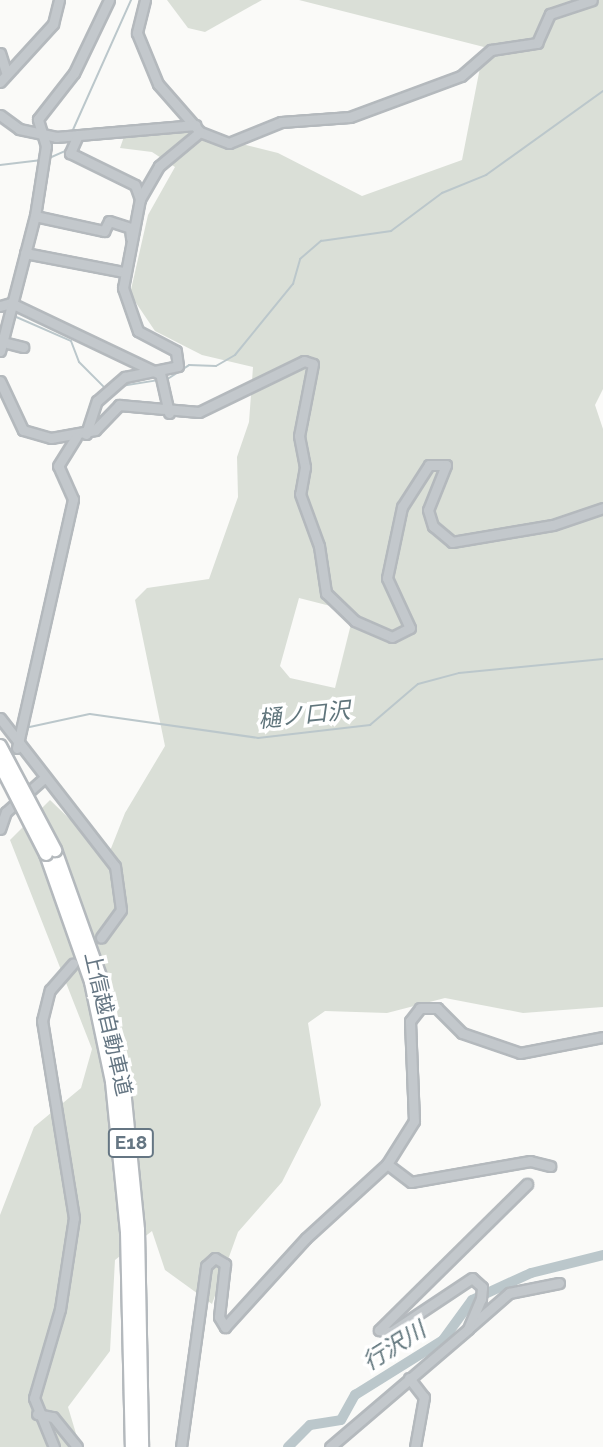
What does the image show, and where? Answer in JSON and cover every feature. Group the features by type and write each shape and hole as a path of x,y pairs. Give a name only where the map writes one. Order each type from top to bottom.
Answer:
{"highway":[{"name":"上信越自動車道","path":"0,747 50,852 101,979 125,1091 138,1230 142,1447"},
{"name":"上信越自動車道","path":"0,764 50,852 84,959 112,1082 129,1278 132,1447"}],"street":[{"path":"0,82 6,72 53,24 59,0"},
{"path":"23,348 1,346 35,216 43,134 38,119 74,73 108,0"},
{"path":"145,0 137,33 158,84 197,129 229,143 281,122 350,117 461,76 491,50 537,43 550,14 592,0"},
{"path":"0,53 6,72"},
{"path":"0,115 19,129 43,134 78,135 197,129"},
{"path":"86,434 104,393 125,377 174,370 179,357 138,331 123,298 124,272 140,199 159,166 197,129"},
{"path":"78,135 70,153 135,185 140,199"},
{"path":"35,216 104,231 113,222 130,228 132,245"},
{"path":"25,253 124,272"},
{"path":"0,306 11,303 160,373"},
{"path":"0,381 23,430 76,437 86,434 118,405 169,413 227,402 291,367 313,364 299,436 305,467 300,494 319,546 326,593 348,617 392,637 410,628 387,578 399,520 429,465 446,465 428,510 433,526 452,542 553,525 603,508"},
{"path":"160,373 169,413"},
{"path":"17,748 73,499 58,466 76,437"},
{"path":"0,718 17,748 120,878 121,910 101,937"},
{"path":"0,829 6,812 43,779"},
{"path":"54,1447 37,1414 37,1378 57,1322 74,1219 42,1021 50,990 74,964"},
{"path":"181,1447 209,1261 225,1264 219,1317 225,1326 306,1238 387,1164 414,1121 410,1021 420,1008 438,1009 462,1033 507,1051 603,1038"},
{"path":"387,1164 411,1182 530,1161 550,1166"},
{"path":"468,1329 481,1295 472,1278 402,1326 380,1333 445,1259 527,1184"},
{"path":"330,1447 509,1293 559,1283"},
{"path":"409,1378 424,1397 415,1447"},
{"path":"37,1414 52,1417 78,1447"}],"shaded area":[{"path":"167,0 262,0 205,32 188,28"},
{"path":"299,0 603,0 603,389 595,405 603,429 603,1007 523,1013 445,998 387,1013 325,1011 308,1023 321,1105 282,1182 238,1232 212,1304 165,1270 152,1231 115,1260 110,1351 68,1407 80,1447 0,1447 0,1215 34,1127 81,1088 92,1049 10,840 50,800 108,856 125,813 165,746 135,600 147,588 209,579 238,497 237,457 249,422 253,367 202,355 155,331 130,294 148,215 175,167 152,152 120,148 127,128 169,126 278,153 362,196 462,160 484,47","holes":["299,598 354,612 335,688 290,678 280,666"]}],"waterway":[{"path":"72,132 131,0"},
{"path":"166,380 189,365 216,366 235,355 293,284 300,259 321,241 391,231 442,193 486,175 603,91"},
{"path":"47,159 67,150"},
{"path":"0,165 42,160"},
{"path":"14,316 71,341 79,362 106,389"},
{"path":"121,386 157,380"},
{"name":"樋ノ口沢","path":"25,728 90,714 258,738 370,725 418,684 459,673 603,659"},
{"name":"行沢川","path":"288,1447 310,1425 341,1420 355,1395 443,1340 472,1300 531,1273 603,1255"}]}
